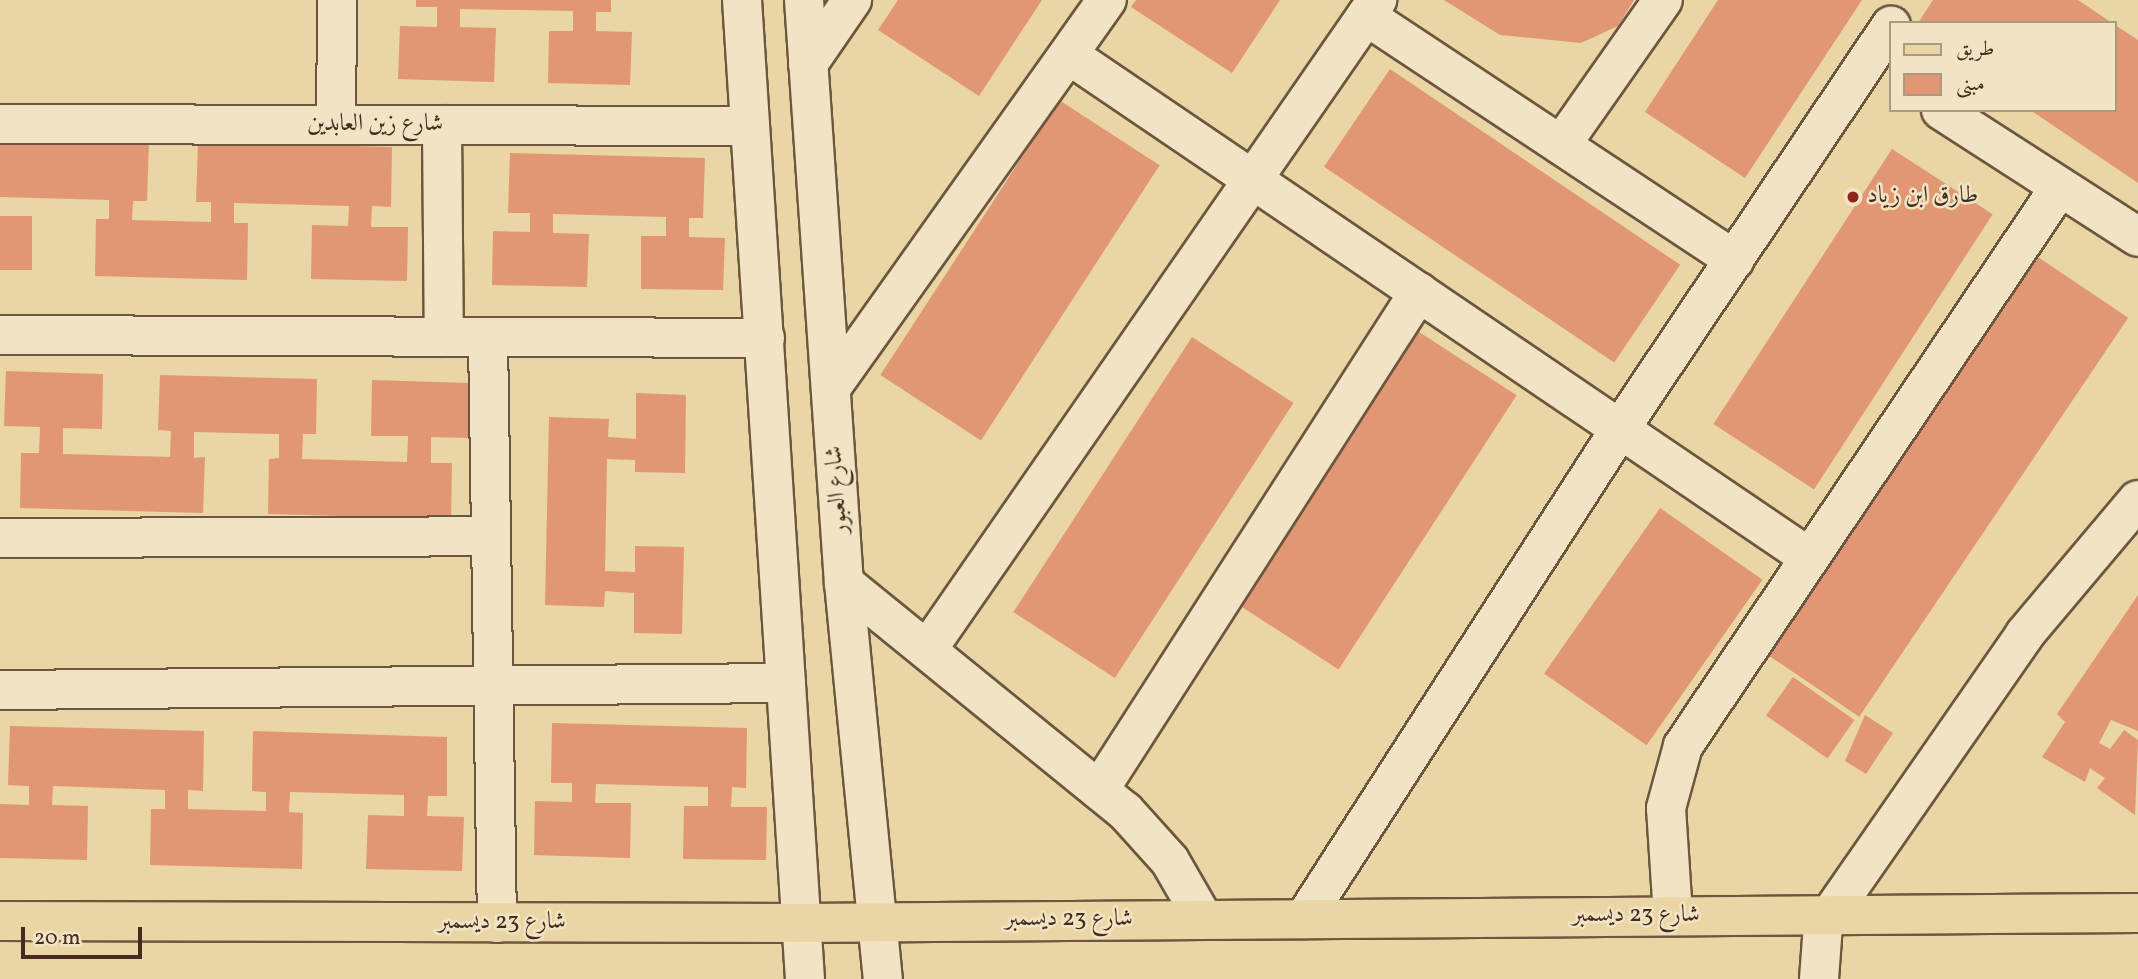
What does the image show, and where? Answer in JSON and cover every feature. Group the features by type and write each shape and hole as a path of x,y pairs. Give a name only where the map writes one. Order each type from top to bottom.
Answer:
{"main road":[{"name":"شارع 23 ديسمبر","path":"0,921 800,923 2138,913"}],"street":[{"path":"336,125 337,0"},
{"path":"741,0 805,979"},
{"name":"شارع العبور","path":"804,0 844,583 882,921 883,979"},
{"path":"808,64 852,0"},
{"path":"831,388 1107,0"},
{"path":"1561,145 1662,0"},
{"path":"1894,21 1908,0"},
{"path":"927,650 1255,181 1372,8 1561,145 1734,260"},
{"path":"1304,919 1620,429 1734,260 1879,68 1890,31"},
{"path":"1069,55 1807,556"},
{"path":"1944,112 2057,191 2138,237"},
{"name":"شارع زين العابدين","path":"0,124 750,126"},
{"path":"442,125 443,337"},
{"path":"1673,916 1666,808 1683,747 1807,556 2057,191"},
{"path":"1099,790 1419,292"},
{"path":"0,335 765,338"},
{"path":"488,338 496,923"},
{"path":"1819,979 1820,932 1831,914 2025,634 2138,500"},
{"path":"0,538 490,536"},
{"path":"844,583 1099,790 1170,861 1205,920"},
{"path":"0,690 786,683"}],"building":[{"path":"416,0 611,0 611,12 596,12 596,31 632,32 630,85 548,83 549,31 573,31 573,11 460,9 460,27 496,28 494,82 398,79 400,26 437,27 437,7 416,7"},
{"path":"898,0 1042,0 979,96 878,30"},
{"path":"1136,0 1280,0 1232,73 1131,7"},
{"path":"1444,0 1634,0 1618,26 1581,43 1500,35"},
{"path":"1718,0 1862,0 1745,178 1645,112"},
{"path":"1933,0 2078,0 2109,21 1919,21"},
{"path":"2117,26 2138,40 2138,183 2033,112 2117,112"},
{"path":"1390,69 1680,265 1614,363 1324,167"},
{"path":"1059,100 1160,165 981,440 880,375"},
{"path":"0,137 149,141 147,201 133,201 132,220 211,222 211,202 196,202 198,142 392,147 391,207 372,206 371,227 408,227 407,281 311,279 312,225 348,226 349,206 234,203 234,223 248,223 247,280 95,276 96,219 109,219 109,200 0,197"},
{"path":"1892,149 1993,214 1814,489 1713,424"},
{"path":"510,153 705,158 703,218 689,218 689,237 725,238 723,290 641,289 641,236 666,236 666,217 553,214 553,233 589,234 587,287 492,285 493,231 530,232 530,213 508,213"},
{"path":"0,216 32,216 32,270 0,270"},
{"path":"2032,253 2128,318 1859,717 1763,652"},
{"path":"1416,330 1517,395 1339,670 1238,604"},
{"path":"1192,337 1293,403 1115,678 1013,612"},
{"path":"6,371 103,374 102,429 63,428 63,454 170,457 171,431 158,430 160,375 317,379 316,434 303,434 302,459 407,462 408,436 371,436 372,380 469,383 468,438 431,437 431,463 452,463 451,519 268,514 269,459 279,458 279,434 194,432 194,458 205,457 203,513 20,508 21,453 39,453 40,427 4,426"},
{"path":"636,393 686,395 685,473 635,472 635,460 607,459 605,571 635,572 635,546 684,547 682,634 634,633 634,593 605,591 604,607 545,605 549,417 609,419 608,437 636,439"},
{"path":"1660,508 1762,580 1647,745 1544,673"},
{"path":"2138,595 2138,731 2111,720 2099,743 2110,749 2124,730 2138,740 2135,815 2097,788 2105,778 2090,768 2085,782 2042,757 2065,722 2057,714"},
{"path":"1793,677 1854,720 1827,759 1766,716"},
{"path":"1865,715 1893,733 1866,774 1845,761"},
{"path":"552,723 747,728 746,788 732,787 731,807 767,807 766,860 683,859 684,806 708,806 708,787 596,784 595,803 631,803 630,858 534,855 535,801 572,802 572,783 551,783"},
{"path":"10,726 204,731 203,791 188,790 188,809 266,811 266,792 252,791 253,731 447,737 447,796 428,796 427,816 464,817 462,871 366,869 368,815 404,816 404,795 290,792 289,812 303,813 302,869 150,865 151,809 165,809 165,790 53,786 52,805 88,806 87,860 0,858 0,804 29,805 29,786 8,785"}],"place":[{"name":"طارق ابن زياد","path":"1853,197"}]}
